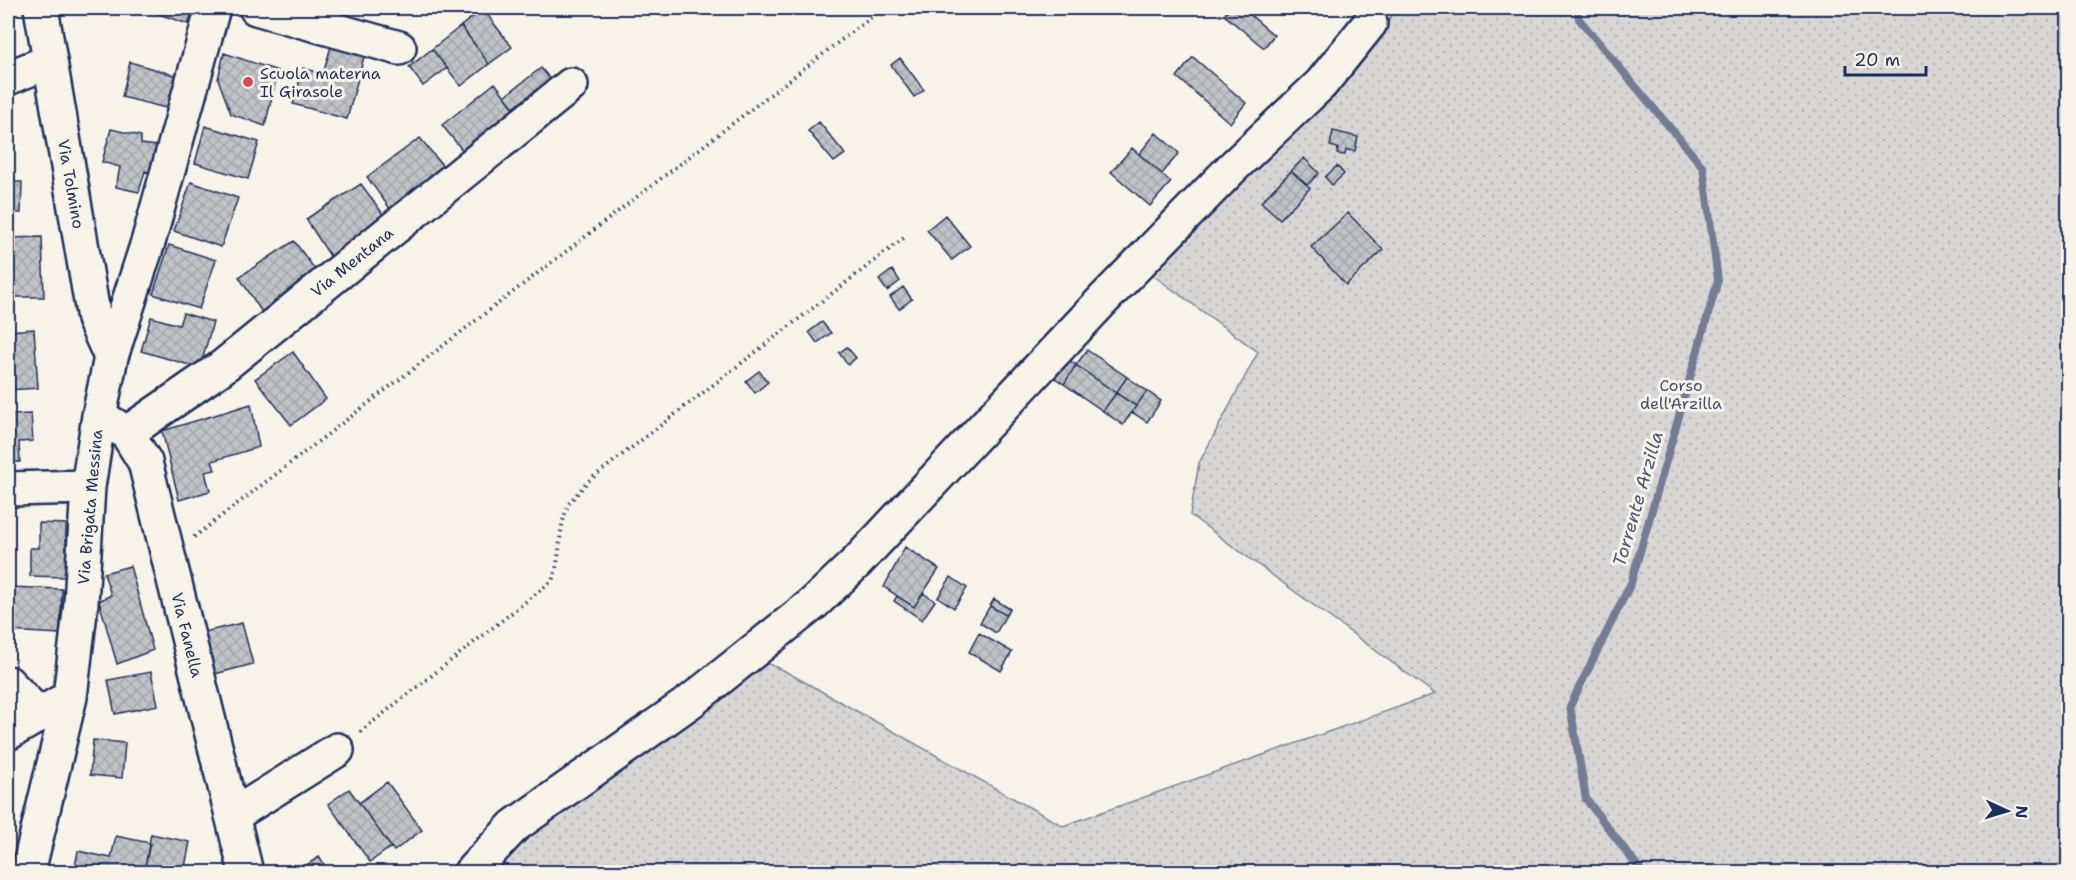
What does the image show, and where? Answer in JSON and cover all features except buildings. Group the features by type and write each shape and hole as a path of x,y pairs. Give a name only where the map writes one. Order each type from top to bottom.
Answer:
{"street":[{"name":"Via Tolmino","path":"41,8 94,319 111,357"},
{"name":"Via Brigata Messina","path":"28,873 70,697 81,603 88,488 111,357 149,239 213,8"},
{"path":"256,8 399,48"},
{"path":"471,873 514,826 691,701 814,603 857,562 1103,300 1232,168 1321,84 1370,23"},
{"path":"8,78 50,62"},
{"name":"Via Mentana","path":"127,433 221,368 571,85"},
{"name":"Via Fanella","path":"99,416 127,433 145,462 246,873"},
{"path":"8,489 88,488"},
{"path":"8,683 39,715"},
{"path":"8,733 70,697"},
{"path":"232,816 337,750"}],"path":[{"path":"165,548 189,541 883,8"},
{"path":"337,750 552,581 559,563 559,538 567,506 587,482 904,238"}],"green space":[{"name":"Corso dell'Arzilla","path":"1399,8 2068,8 2068,872 482,872 504,850 759,660 783,670 1063,826 1435,694 1190,515 1199,463 1258,352 1150,273"}],"waterway":[{"name":"Torrente Arzilla","path":"1577,8 1579,19 1703,167 1718,280 1631,583 1570,706 1586,799 1642,872"}],"place":[{"name":"Scuola materna Il Girasole","path":"248,82"}]}
